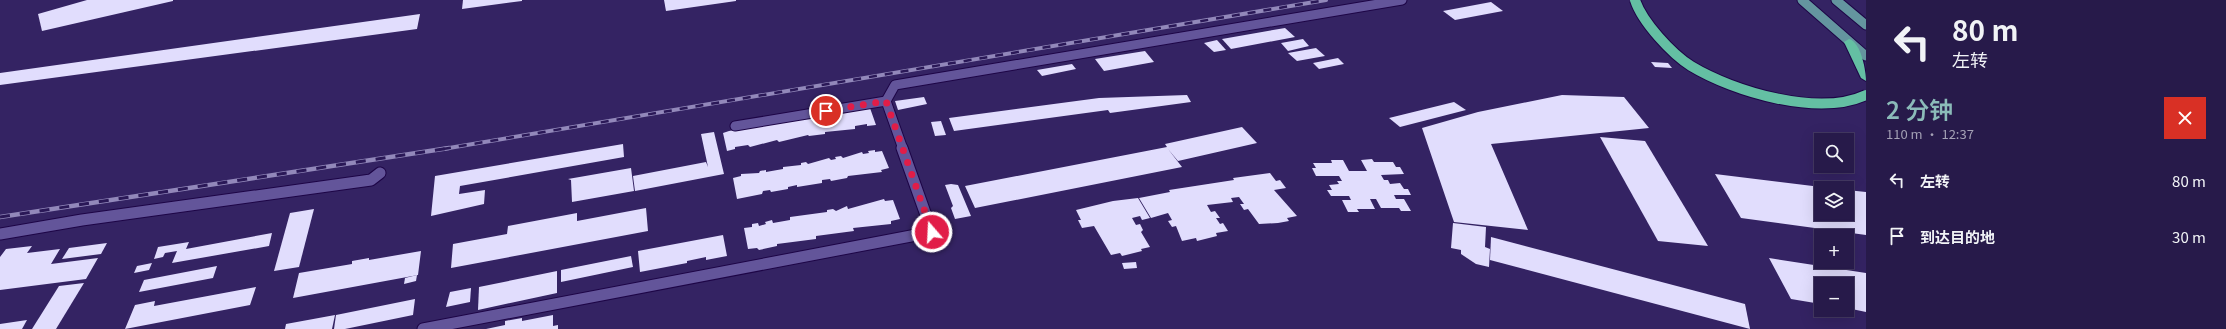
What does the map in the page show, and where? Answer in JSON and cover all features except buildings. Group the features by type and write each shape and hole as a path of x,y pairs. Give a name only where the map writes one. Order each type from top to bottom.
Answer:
{"highway":[{"path":"1635,0 1642,16 1678,56 1690,66 1722,81 1761,93 1818,103 1846,103 1866,95"},
{"path":"1849,42 1866,78"}],"main road":[{"path":"1802,0 1866,56"},
{"path":"1836,0 1866,25"}],"street":[{"path":"423,329 932,232 886,101 895,85 1402,0"},
{"path":"735,126 886,101"},
{"path":"0,234 82,220 371,180 380,173"}],"railway":[{"path":"448,148 1326,0"},
{"path":"0,217 448,148"},
{"path":"443,149 448,148"}],"route":[{"path":"826,111 886,101 932,232"}]}
